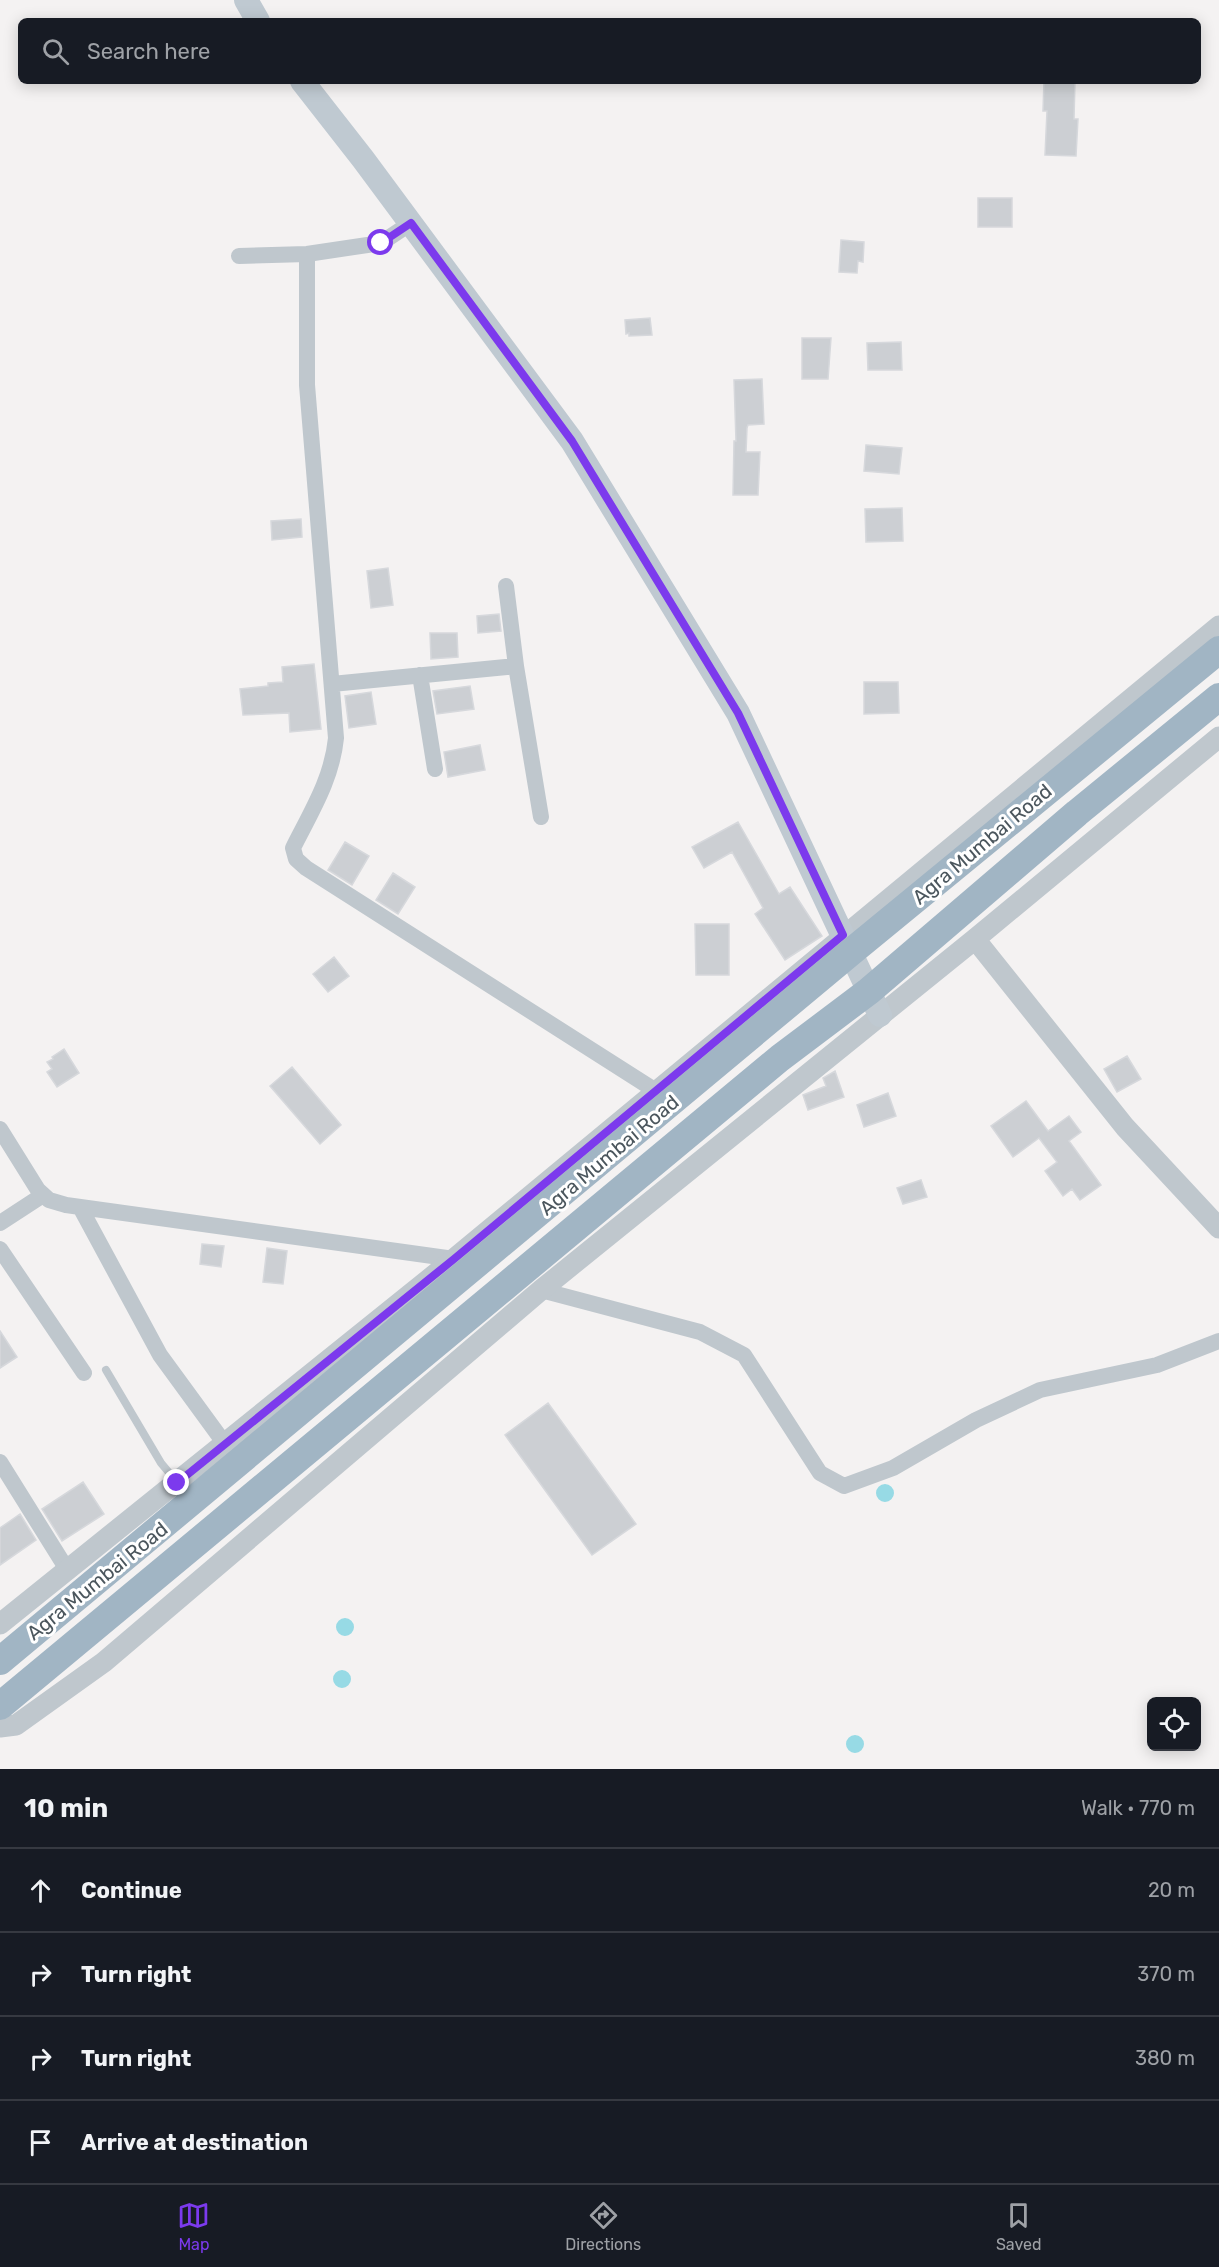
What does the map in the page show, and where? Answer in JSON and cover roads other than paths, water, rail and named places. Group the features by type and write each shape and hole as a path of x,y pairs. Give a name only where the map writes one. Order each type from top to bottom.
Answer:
{"highway":[{"name":"Agra Mumbai Road","path":"0,1661 852,939 1219,650"},
{"name":"Agra Mumbai Road","path":"0,1706 780,1058 881,998 1077,813 1219,697"}],"main road":[{"path":"246,0 256,18"},
{"path":"262,0 272,18"},
{"path":"304,84 411,223 572,441 738,713 881,998"},
{"path":"323,84 376,149 587,436 750,710 852,939"}],"street":[{"path":"238,256 308,254 381,243 411,223"},
{"path":"308,254 307,385 336,738 334,759 327,780 293,848 296,859 306,868 399,929 656,1091"},
{"path":"506,586 540,817"},
{"path":"0,1624 454,1259 656,1091 852,939 1219,626"},
{"path":"332,684 516,666"},
{"path":"420,675 435,769"},
{"path":"0,1727 16,1725 104,1662 881,998 975,939 1219,737"},
{"path":"975,939 1125,1127 1219,1228"},
{"path":"0,1129 38,1190 49,1200 80,1207 454,1259"},
{"path":"0,1223 43,1195"},
{"path":"80,1207 160,1355 225,1444"},
{"path":"0,1249 84,1373"},
{"path":"541,1290 700,1332 744,1355 820,1473 844,1486 893,1468 976,1420 1040,1390 1156,1365 1219,1341"},
{"path":"0,1462 68,1571"}],"lane":[{"path":"106,1370 161,1463 177,1483"}],"water":[{"path":"885,1484 891,1487 894,1493 891,1499 885,1502 879,1499 876,1493 879,1487"},
{"path":"345,1618 351,1621 354,1627 351,1633 345,1636 339,1633 336,1627 339,1621"},
{"path":"342,1670 348,1673 351,1679 348,1685 342,1688 336,1685 333,1679 336,1673"},
{"path":"855,1735 861,1738 864,1744 861,1750 855,1753 849,1750 846,1744 849,1738"}]}
